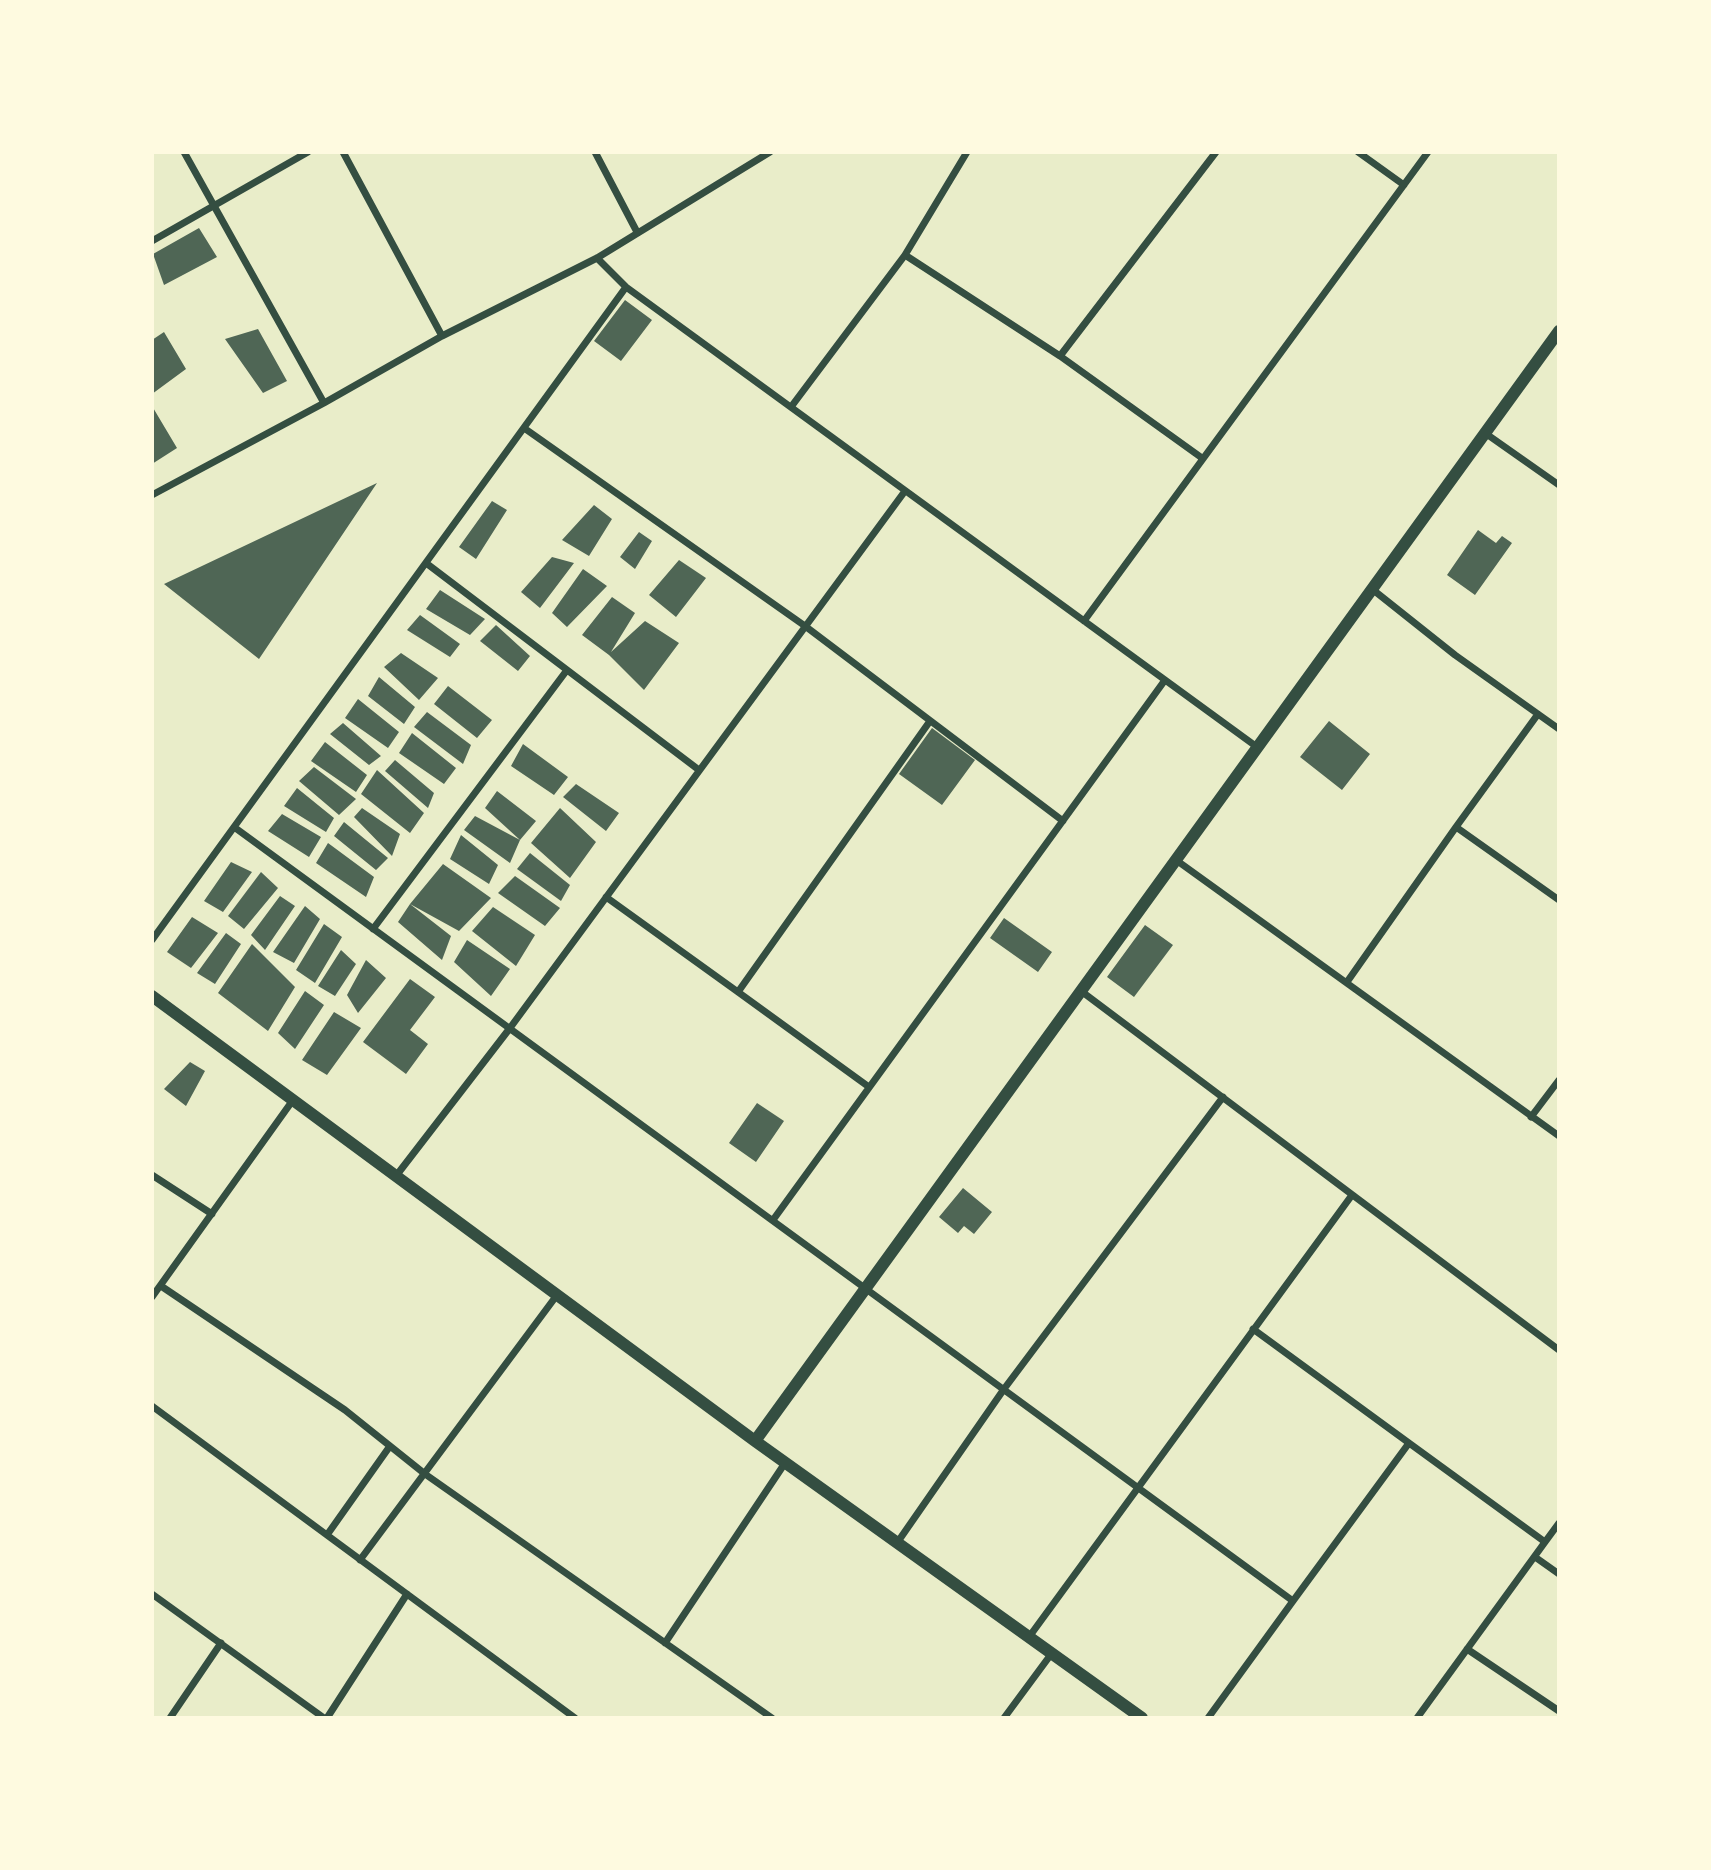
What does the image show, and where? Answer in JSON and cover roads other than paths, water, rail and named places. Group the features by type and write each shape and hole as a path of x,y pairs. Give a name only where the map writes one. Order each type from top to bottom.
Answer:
{"street":[{"path":"184,152 324,403"},
{"path":"152,241 308,152"},
{"path":"343,152 442,336"},
{"path":"595,152 637,232"},
{"path":"152,495 442,336 597,258 770,152"},
{"path":"791,407 905,255 967,152"},
{"path":"1060,356 1216,152"},
{"path":"1358,152 1404,185"},
{"path":"1084,621 1428,152"},
{"path":"905,255 1060,356 1202,458"},
{"path":"597,258 626,287 1257,747"},
{"path":"152,940 626,287"},
{"path":"755,1441 1559,331"},
{"path":"524,428 805,626 1063,821"},
{"path":"1485,433 1559,485"},
{"path":"396,1177 510,1028 905,491"},
{"path":"426,563 699,770"},
{"path":"1372,589 1455,655 1559,729"},
{"path":"373,929 567,670"},
{"path":"773,1220 1165,680"},
{"path":"1347,982 1538,714"},
{"path":"738,992 930,721"},
{"path":"234,827 1293,1601"},
{"path":"1456,827 1559,900"},
{"path":"1176,860 1559,1136"},
{"path":"606,897 869,1087"},
{"path":"1081,991 1559,1350"},
{"path":"152,996 785,1463 1142,1718"},
{"path":"1531,1117 1559,1080"},
{"path":"897,1543 1004,1389 1223,1097"},
{"path":"152,1297 293,1100"},
{"path":"152,1175 212,1214"},
{"path":"1029,1637 1352,1195"},
{"path":"160,1286 345,1410 425,1474 772,1718"},
{"path":"360,1560 557,1295"},
{"path":"1253,1329 1545,1542"},
{"path":"152,1406 575,1718"},
{"path":"1208,1718 1409,1443"},
{"path":"327,1535 390,1446"},
{"path":"665,1643 785,1463"},
{"path":"1418,1718 1559,1523"},
{"path":"1535,1556 1559,1574"},
{"path":"152,1594 325,1718 407,1594"},
{"path":"170,1718 221,1643"},
{"path":"1467,1649 1559,1711"},
{"path":"1004,1718 1052,1653"}]}
